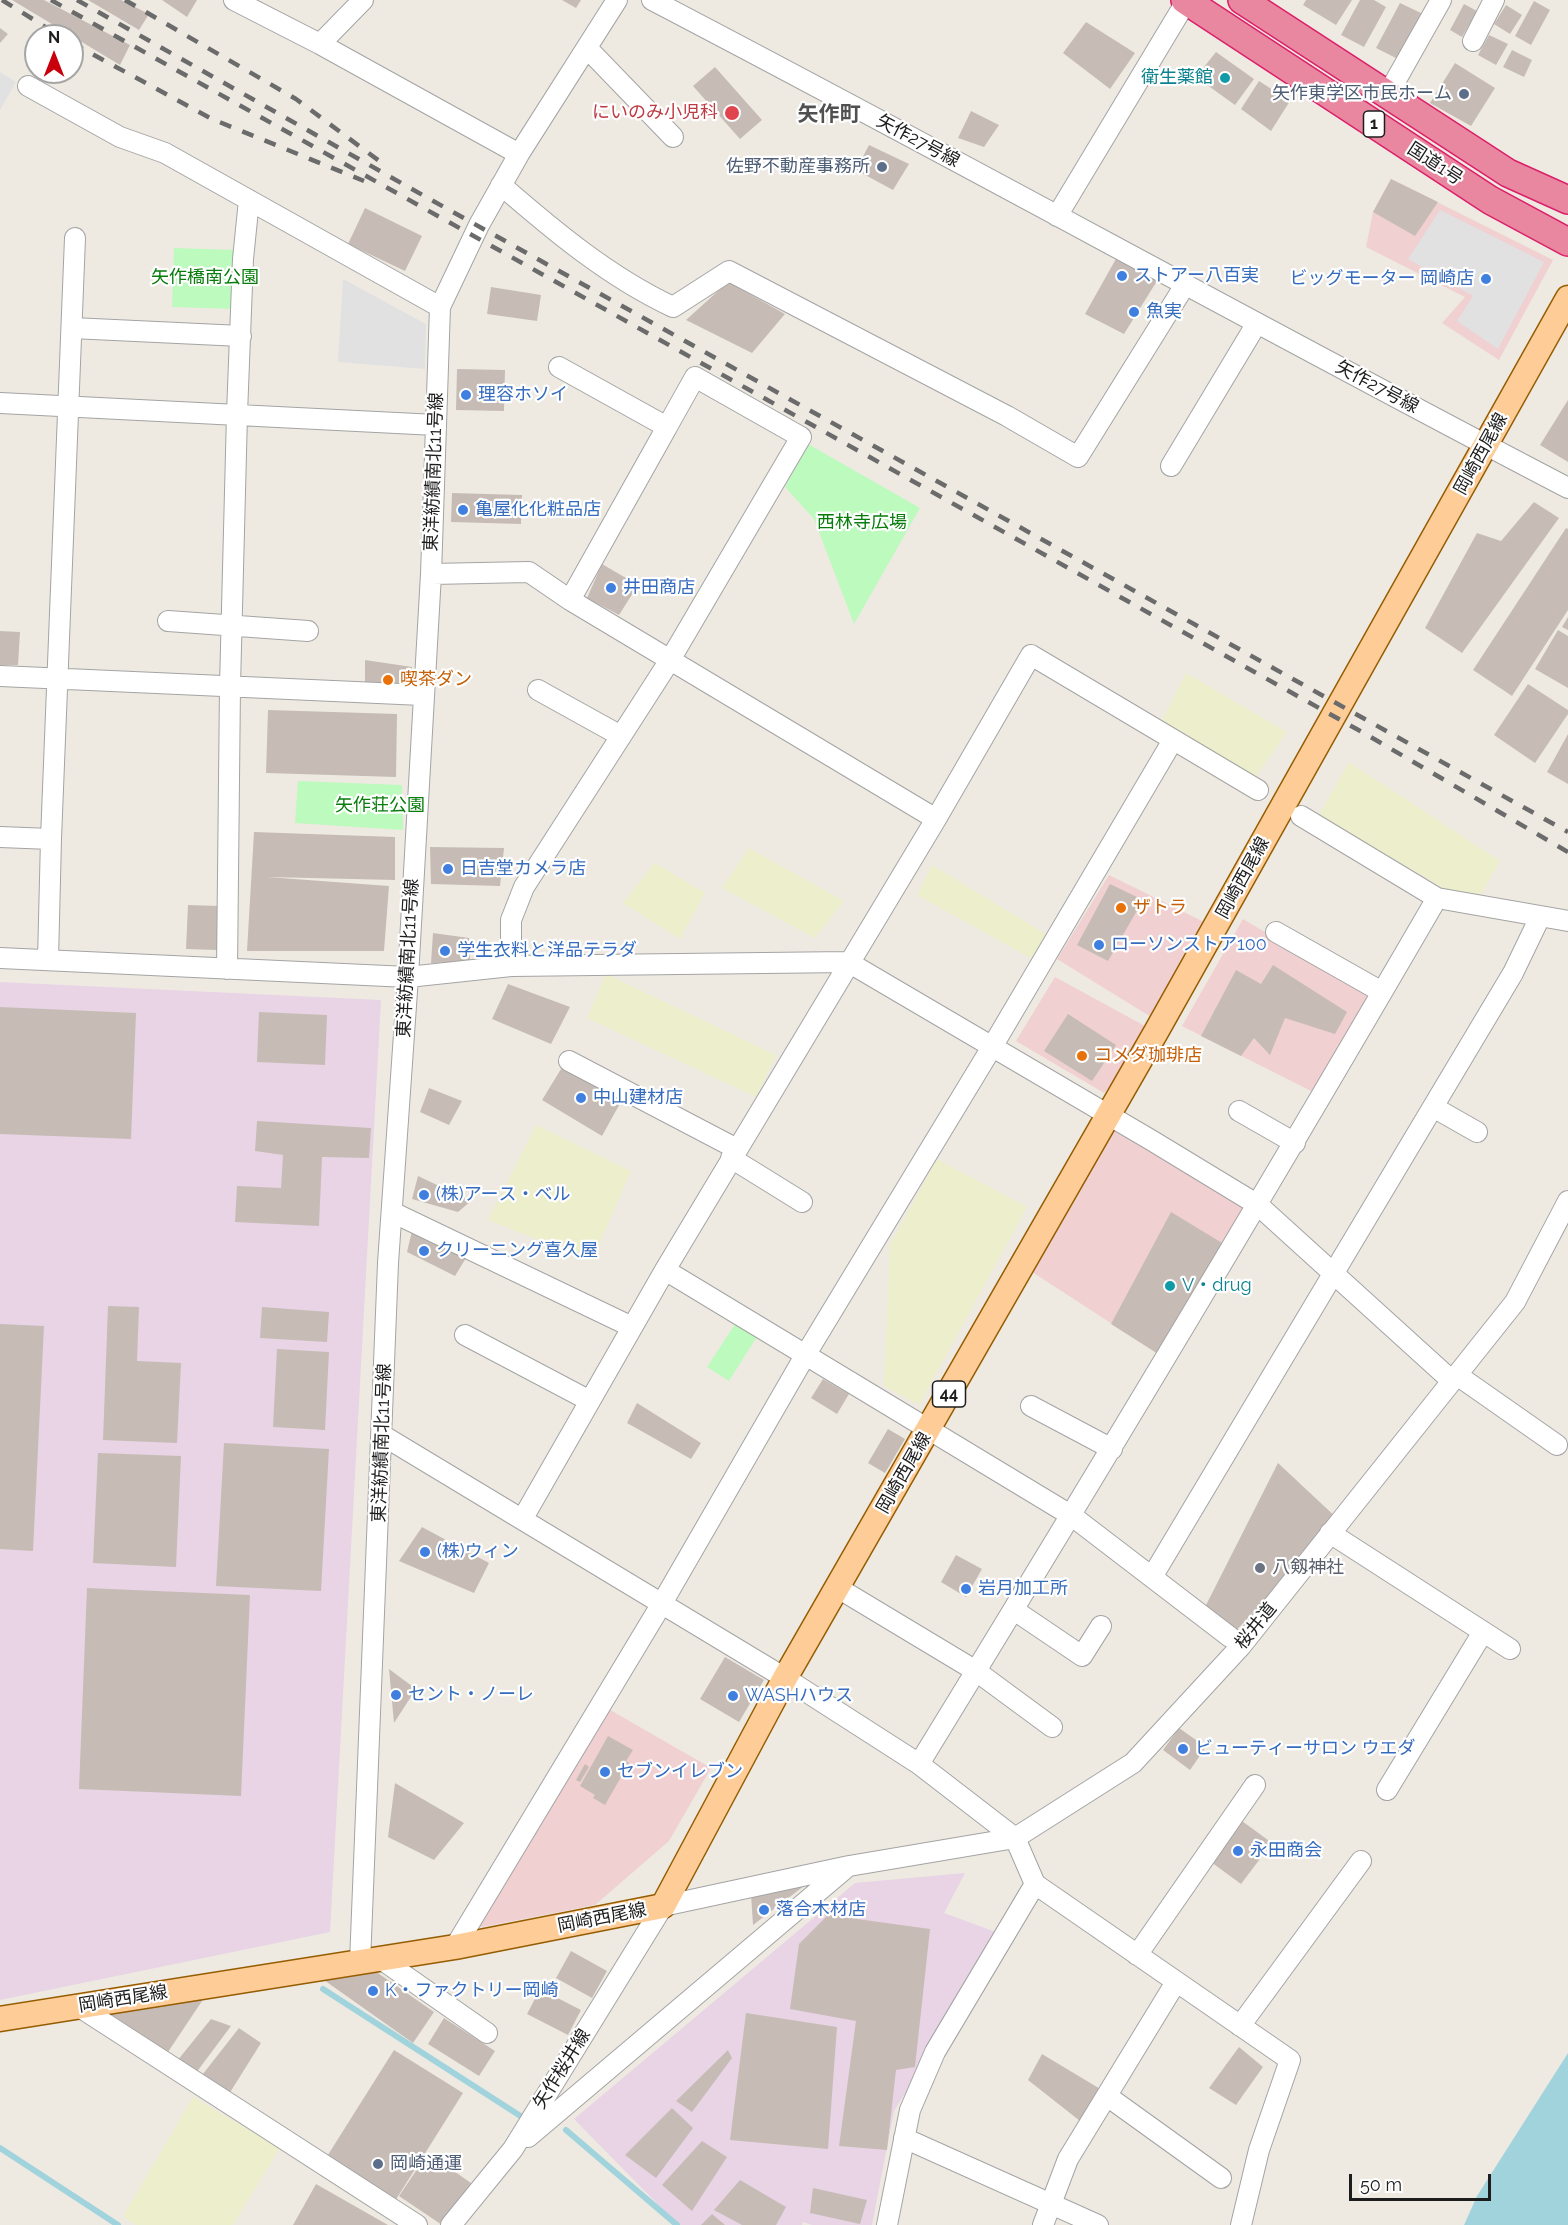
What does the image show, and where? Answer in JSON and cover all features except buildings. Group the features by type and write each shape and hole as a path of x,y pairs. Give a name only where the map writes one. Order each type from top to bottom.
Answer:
{"highway":[{"name":"国道1号","path":"1186,0 1490,200 1568,242"},
{"name":"国道1号","path":"1242,0 1508,173 1568,200"}],"main road":[{"name":"岡崎西尾線","path":"0,2019 455,1947 663,1906 785,1678 1108,1116 1568,298"}],"street":[{"path":"234,0 320,44 519,154"},
{"path":"320,44 363,0"},
{"name":"東洋紡績南北11号線","path":"370,1961 382,1435 392,1212 408,977 430,574 440,307 479,225 519,154 617,0"},
{"name":"矢作27号線","path":"652,0 795,74 1185,285 1568,488"},
{"path":"1057,216 1186,0"},
{"path":"1388,94 1441,0"},
{"path":"1473,41 1494,0"},
{"path":"587,48 673,137"},
{"path":"28,86 120,137 165,153 440,307"},
{"path":"501,186 552,230 644,293 673,307 729,271 1007,416 1078,457 1185,285"},
{"path":"227,969 230,686 237,414 243,259 249,200"},
{"path":"48,960 75,238"},
{"path":"1171,466 1257,323"},
{"path":"72,328 241,336"},
{"path":"560,367 667,427"},
{"path":"511,966 511,920 524,887 670,660 801,437 695,377 570,600"},
{"path":"0,403 436,425"},
{"path":"430,574 529,572 570,600 936,819"},
{"path":"168,621 308,631"},
{"path":"523,1518 665,1270 936,819 1031,655 1258,790"},
{"path":"0,676 422,695"},
{"path":"538,690 621,736"},
{"path":"455,1947 661,1605 806,1354 992,1047 1173,740"},
{"path":"1300,816 1437,898 1568,921"},
{"path":"0,837 51,839"},
{"path":"919,1764 1072,1516 1258,1205 1437,898"},
{"path":"1152,1577 1513,973 1540,917"},
{"path":"1276,932 1382,992"},
{"path":"0,958 408,977 511,966 848,962 1258,1205 1455,1378 1557,1445"},
{"path":"569,1061 734,1154 802,1202"},
{"path":"1433,1107 1477,1132"},
{"path":"1239,1111 1294,1143"},
{"name":"桜井道","path":"663,1906 849,1866 1015,1838 1133,1763 1241,1646 1515,1302 1568,1201"},
{"path":"392,1212 632,1327"},
{"path":"665,1270 930,1428 1072,1516 1230,1637"},
{"path":"465,1335 590,1401"},
{"path":"1031,1406 1112,1449"},
{"path":"382,1435 785,1678 919,1764 1015,1838 1035,1884 1290,2060 1259,2150 1241,2225"},
{"path":"1330,1533 1510,1649"},
{"path":"838,1588 976,1671 1052,1727"},
{"path":"1014,1610 1082,1656 1101,1626"},
{"path":"1387,1790 1483,1632"},
{"path":"1137,1955 1255,1785"},
{"path":"1240,2026 1362,1861"},
{"path":"513,2149 849,1866"},
{"path":"886,2225 910,2110 935,2052 1035,1884"},
{"name":"矢作桜井線","path":"451,2225 513,2149 663,1906"},
{"path":"370,1961 487,2033"},
{"path":"1043,2225 1068,2159 1176,1982"},
{"path":"78,2006 417,2225"},
{"path":"1107,2096 1221,2178"},
{"path":"904,2138 1098,2225"}],"shaded area":[{"path":"0,72 16,82 0,110"},
{"name":"ビッグモーター 岡崎店","path":"1391,179 1553,260 1499,360 1442,323 1465,297 1366,247 1373,212"},
{"path":"1440,210 1544,262 1498,349 1457,321 1473,296 1408,259"},
{"path":"343,279 426,324 425,369 338,362"},
{"path":"1109,875 1208,924 1151,1017 1057,959"},
{"path":"1243,919 1378,999 1321,1096 1182,1026"},
{"path":"1055,977 1156,1032 1104,1093 1016,1041"},
{"path":"0,982 381,1000 330,1932 0,2000"},
{"path":"1108,1116 1258,1205 1166,1359 1023,1266"},
{"path":"605,1707 711,1768 669,1841 595,1905 472,1929"},
{"path":"965,1873 944,1913 1004,1935 894,2111 872,2225 812,2225 803,2222 802,2225 678,2225 574,2119 855,1883"}],"green space":[{"name":"矢作橋南公園","path":"174,248 237,250 237,309 172,307"},
{"name":"西林寺広場","path":"808,444 920,508 854,624 814,519 785,487"},
{"path":"1186,673 1287,732 1255,778 1160,724"},
{"path":"1349,762 1500,861 1479,898 1445,889 1319,815"},
{"name":"矢作荘公園","path":"298,781 402,785 403,830 295,823"},
{"path":"749,848 844,901 815,938 722,888"},
{"path":"655,863 705,893 680,939 623,903"},
{"path":"932,865 1049,936 1034,960 917,895"},
{"path":"606,974 776,1055 756,1097 587,1018"},
{"path":"536,1125 631,1171 592,1261 488,1220"},
{"path":"937,1159 1027,1207 919,1405 884,1386 890,1245"},
{"path":"737,1321 758,1335 729,1381 707,1367"},
{"path":"193,2097 280,2148 233,2225 136,2225 123,2216"}],"water":[{"path":"1568,2053 1568,2225 1464,2225 1477,2196"}],"waterway":[{"path":"323,1989 522,2117"},
{"path":"566,2130 677,2225"},
{"path":"0,2148 118,2225"}],"railway":[{"path":"2,0 41,24"},
{"path":"51,0 1362,732 1568,852"},
{"path":"77,0 426,197 1568,832"},
{"path":"125,0 296,99 386,166"},
{"path":"84,50 212,119 364,181"}],"place":[{"name":"衛生薬館","path":"1225,78"},
{"name":"矢作東学区市民ホーム","path":"1464,94"},
{"name":"にいのみ小児科","path":"732,113"},
{"name":"佐野不動産事務所","path":"882,167"},
{"name":"ストアー八百実","path":"1122,276"},
{"name":"ビッグモーター 岡崎店","path":"1486,279"},
{"name":"魚実","path":"1134,312"},
{"name":"理容ホソイ","path":"466,395"},
{"name":"亀屋化化粧品店","path":"463,510"},
{"name":"井田商店","path":"611,588"},
{"name":"喫茶ダン","path":"388,680"},
{"name":"日吉堂カメラ店","path":"448,869"},
{"name":"ザトラ","path":"1121,908"},
{"name":"ローソンストア100","path":"1099,945"},
{"name":"学生衣料と洋品テラダ","path":"445,951"},
{"name":"コメダ珈琲店","path":"1082,1056"},
{"name":"中山建材店","path":"581,1098"},
{"name":"(株)アース・ベル","path":"424,1195"},
{"name":"クリーニング喜久屋","path":"424,1251"},
{"name":"V・drug","path":"1170,1286"},
{"name":"(株)ウィン","path":"425,1552"},
{"name":"八剱神社","path":"1260,1568"},
{"name":"岩月加工所","path":"966,1589"},
{"name":"セント・ノーレ","path":"396,1695"},
{"name":"WASHハウス","path":"733,1696"},
{"name":"ビューティーサロン ウエダ","path":"1183,1749"},
{"name":"セブンイレブン","path":"605,1772"},
{"name":"永田商会","path":"1238,1851"},
{"name":"落合木材店","path":"764,1910"},
{"name":"K・ファクトリー岡崎","path":"373,1991"},
{"name":"岡崎通運","path":"378,2164"}],"district":[{"name":"矢作町","path":"829,115"}]}
